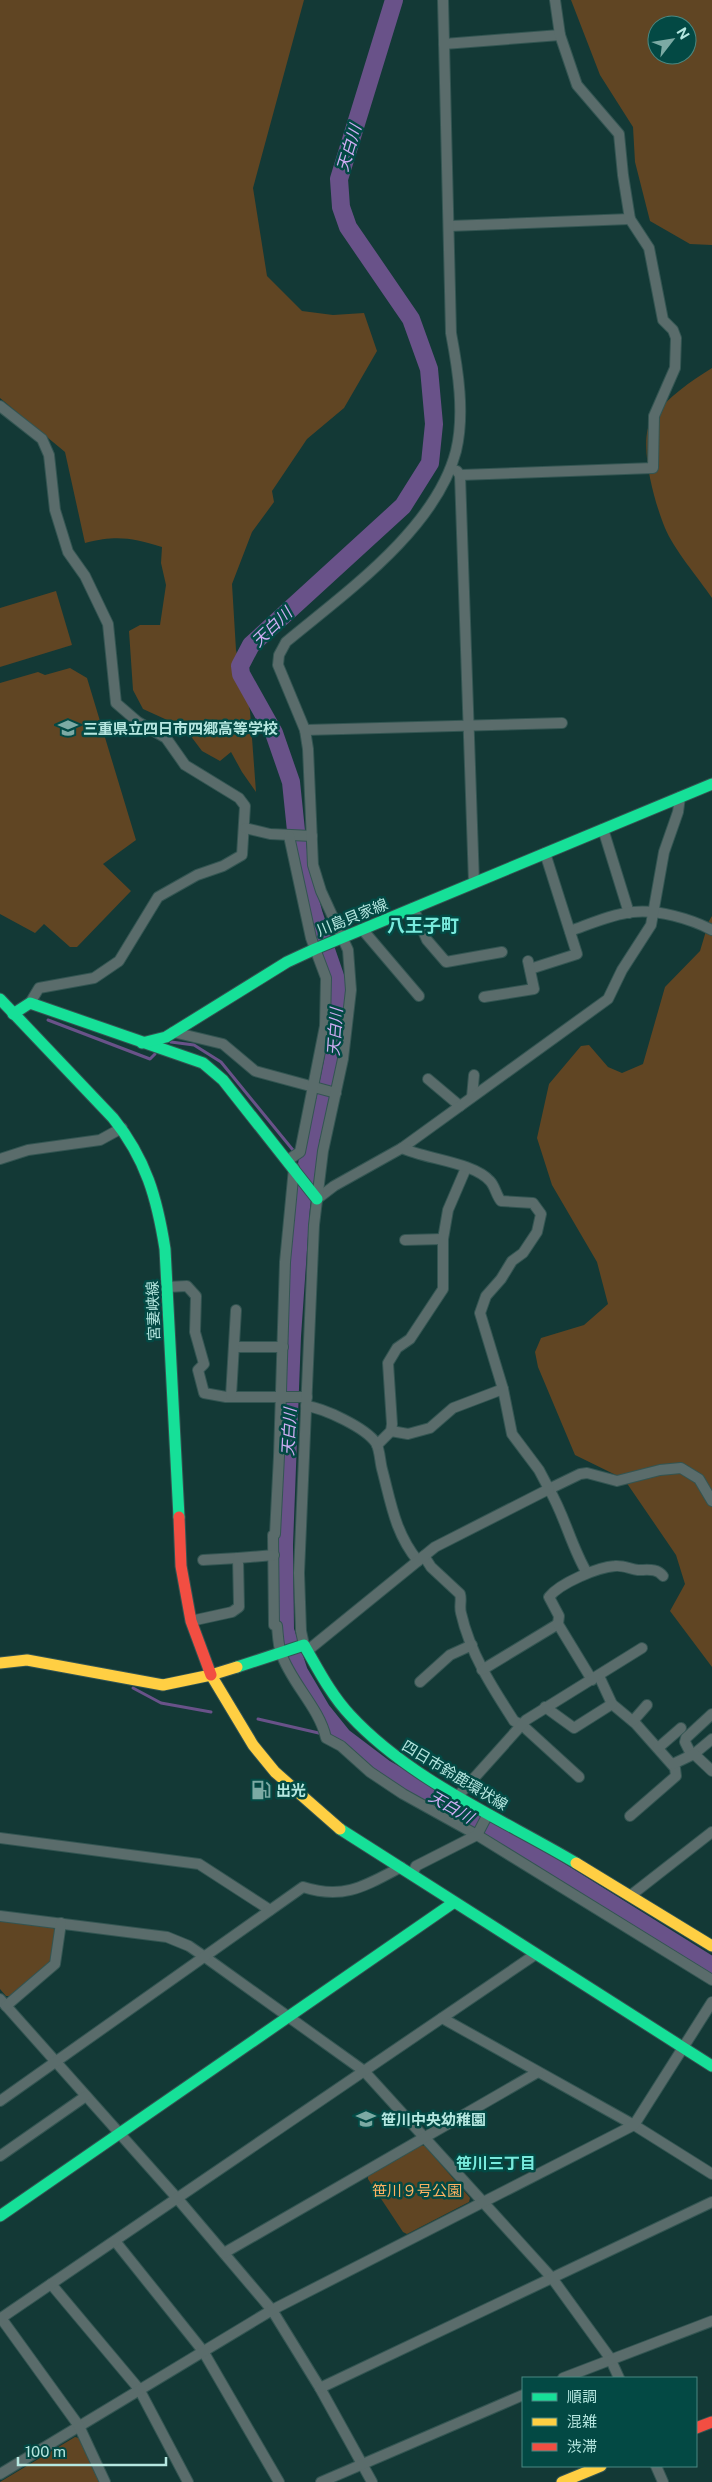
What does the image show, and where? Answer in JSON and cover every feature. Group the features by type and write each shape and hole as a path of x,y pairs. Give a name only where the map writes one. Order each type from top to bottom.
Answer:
{"main road":[{"name":"川島貝家線","path":"142,1043 166,1037 287,962 315,949 712,784"},
{"name":"宮妻峡線","path":"0,1000 122,1128 140,1155 151,1182 162,1227 168,1287 181,1566 191,1621 211,1676 254,1745 275,1772 335,1826 712,2066"},
{"path":"13,1014 30,1003 203,1063 223,1080 293,1160 317,1199"},
{"path":"0,1663 28,1660 144,1683 163,1684 211,1676 282,1653 306,1648"},
{"name":"四日市鈴鹿環状線","path":"306,1648 338,1701 361,1728 402,1763 488,1814 537,1840 712,1946"},
{"path":"0,2216 453,1902"},
{"path":"697,2428 712,2422"},
{"path":"562,2482 599,2467"}],"street":[{"path":"443,0 451,333 458,371 459,412 458,433 452,464 422,516 395,547 282,647 278,659 279,670 305,730 308,749 309,806 315,873 328,908 344,937 348,950 351,990 349,1014 323,1151 314,1225 299,1573 302,1631 306,1648 421,1558 446,1541 580,1474 587,1472 617,1481 660,1470 681,1468 707,1484 712,1501"},
{"path":"460,474 653,468 654,416 675,368 676,338 673,330 663,320 649,248 630,219 619,134 579,90 560,35 555,0"},
{"path":"444,44 560,35"},
{"path":"449,226 630,219"},
{"path":"0,406 42,440 49,455 55,510 68,552 85,576 108,624 116,703 138,722 166,738 182,762 190,769 239,798 245,806 242,855 223,866 197,875 158,897 119,961 94,978 39,988 30,1003"},
{"path":"452,464 460,474 474,883"},
{"path":"305,730 562,723"},
{"path":"317,1199 334,1186 402,1148 608,998 622,970 647,934 654,912 664,852 678,812 680,797"},
{"path":"245,828 270,834 312,836"},
{"path":"603,829 629,913"},
{"path":"289,836 315,949 326,978 326,1010 312,1086 293,1160 285,1262 275,1534 273,1535 274,1625 277,1626 282,1653 323,1727 326,1738 341,1746 370,1772 403,1794 477,1835 712,1980"},
{"path":"484,997 534,989 529,965 577,954 545,853"},
{"path":"413,908 427,940 446,962 502,952"},
{"path":"570,931 629,913 654,912 702,925 712,930"},
{"path":"362,929 419,996"},
{"path":"173,1032 223,1044 255,1071 335,1093"},
{"path":"472,1097 474,1075"},
{"path":"428,1079 460,1106"},
{"path":"0,1159 28,1150 100,1140 122,1128"},
{"path":"402,1148 466,1168 490,1182 501,1201 533,1203 541,1214 537,1232 523,1253 510,1264 501,1279 486,1296 480,1308 503,1389 512,1434 539,1470 563,1514 577,1557 587,1573"},
{"path":"377,1445 391,1431 392,1407 388,1363 397,1348 410,1339 443,1289 443,1239 448,1210 466,1168"},
{"path":"405,1240 443,1239"},
{"path":"168,1287 187,1286 196,1296 195,1332 204,1364 198,1370 204,1394 281,1396 305,1400 369,1436 377,1445 390,1506 398,1530 421,1558 460,1594 460,1611 482,1670 514,1721 522,1725 579,1776"},
{"path":"231,1396 236,1310"},
{"path":"234,1346 282,1346"},
{"path":"391,1431 408,1434 430,1428 453,1408 503,1389"},
{"path":"203,1560 274,1555"},
{"path":"191,1621 232,1612 239,1607 238,1558"},
{"path":"630,1816 676,1776 673,1764 632,1721 612,1704 558,1624 559,1616 549,1597 587,1573 618,1565 629,1569 656,1570 663,1576"},
{"path":"482,1670 558,1624"},
{"path":"420,1682 450,1655 472,1645"},
{"path":"458,1796 522,1725 544,1708 596,1678 642,1648"},
{"path":"544,1708 578,1728 612,1704"},
{"path":"632,1721 647,1705"},
{"path":"712,1714 686,1738 685,1742 692,1754 712,1771"},
{"path":"658,1748 681,1728"},
{"path":"673,1764 692,1754 712,1739"},
{"path":"412,1875 416,1866 477,1835 488,1814"},
{"path":"630,1896 712,1832"},
{"path":"0,1838 199,1864 270,1910"},
{"path":"0,2101 303,1887 325,1894 356,1890 401,1867"},
{"path":"0,1916 167,1938 189,1946 364,2071 552,2278 610,2358 619,2377"},
{"path":"61,1924 55,1964 3,2002 177,2198 272,2310 320,2388 372,2482"},
{"path":"105,2482 79,2426 1,2318 536,1954"},
{"path":"0,2474 272,2310 634,2125 712,2002"},
{"path":"442,2018 634,2125 712,2174"},
{"path":"224,2252 538,2072"},
{"path":"0,2156 86,2096"},
{"path":"320,2388 712,2202"},
{"path":"114,2241 203,2351 279,2482"},
{"path":"51,2284 139,2389 188,2482"},
{"path":"565,2377 610,2358 712,2321"},
{"path":"321,2482 522,2395"},
{"path":"656,2467 663,2482"}],"green space":[{"path":"0,0 304,0 253,188 267,276 302,311 333,315 364,313 377,351 344,408 307,439 272,491 274,502 252,532 232,584 236,650 250,711 256,792 231,752 220,761 202,751 190,735 176,724 143,709 133,690 129,631 140,625 160,625 166,585 161,563 162,547 142,541 116,538 85,543 65,452 0,398"},
{"path":"571,0 712,0 712,245 690,244 650,221 635,162 633,127 600,75"},
{"path":"712,368 712,598 680,554 665,528 652,488 646,440 648,427 659,409 680,390"},
{"path":"56,591 72,645 0,667 0,608"},
{"path":"70,668 87,678 136,840 103,864 131,891 77,947 70,947 44,924 35,933 0,914 0,683 38,672 45,675"},
{"path":"712,916 712,1667 670,1611 685,1584 676,1555 624,1479 575,1455 538,1367 535,1352 541,1338 584,1325 608,1304 597,1262 552,1185 537,1138 549,1084 581,1046 589,1045 608,1067 622,1073 643,1064 665,987 700,951"},
{"path":"0,1921 53,1928 56,1931 52,1961 10,1996 6,1996 0,1989"},
{"name":"笹川９号公園","path":"420,2145 425,2146 470,2198 469,2202 407,2234 403,2232 368,2179 368,2175"},
{"path":"75,2437 79,2438 100,2482 0,2482"}],"waterway":[{"name":"天白川","path":"394,0 339,179 341,207 348,227 411,319 429,369 434,424 430,463 403,506 251,645 240,666 241,674 274,733 291,782 299,860 314,915 337,982 338,1036 325,1101 311,1137 301,1207 292,1336 284,1545 285,1630 299,1672 322,1711 343,1737 384,1768 519,1846 712,1966"},
{"path":"48,1020 150,1059 155,1054"},
{"path":"171,1042 194,1045 221,1062 306,1166"},
{"path":"133,1688 161,1703 211,1712"},
{"path":"258,1719 323,1734"},
{"path":"329,1735 343,1737"}],"traffic: fast":[{"path":"142,1043 166,1037 287,962 315,949 712,784"},
{"path":"0,999 113,1118 142,1164 154,1196 165,1249 179,1517"},
{"path":"13,1014 30,1003 203,1063 223,1080 317,1199"},
{"path":"237,1667 304,1645 325,1682 343,1707 374,1738 400,1759 428,1779 576,1863"},
{"path":"340,1829 712,2066"},
{"path":"0,2216 453,1903"}],"traffic: slow":[{"path":"0,1663 27,1660 163,1685 211,1675 237,1667"},
{"path":"211,1675 253,1745 275,1772 340,1829"},
{"path":"576,1863 712,1946"},
{"path":"562,2482 599,2467"}],"traffic: jam":[{"path":"179,1517 181,1566 191,1621 211,1675"},
{"path":"697,2428 712,2422"}],"place":[{"name":"三重県立四日市四郷高等学校","path":"68,728"},
{"name":"出光","path":"261,1790"},
{"name":"笹川中央幼稚園","path":"366,2119"}],"district":[{"name":"八王子町","path":"423,925"},
{"name":"笹川三丁目","path":"496,2163"}]}
